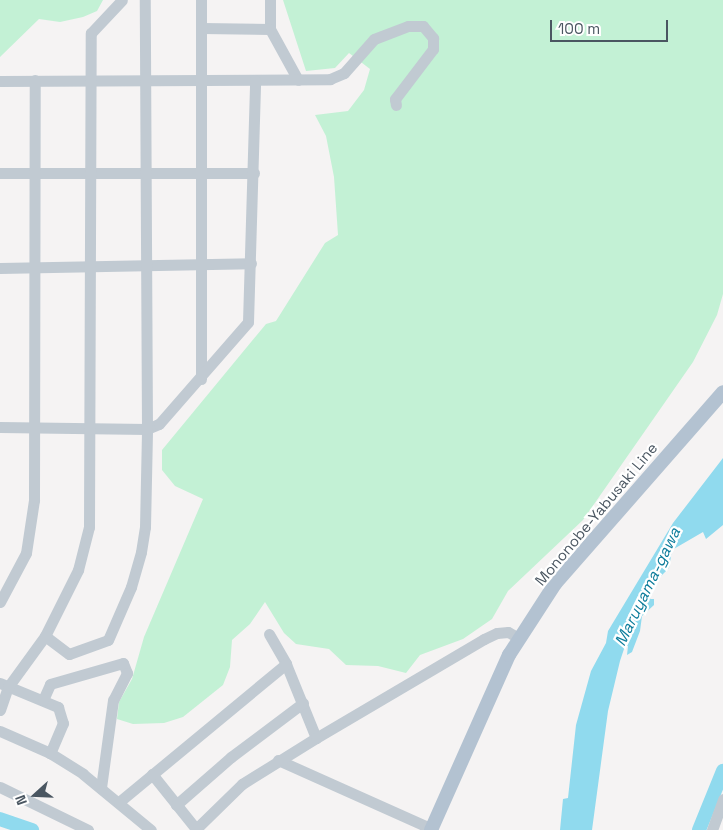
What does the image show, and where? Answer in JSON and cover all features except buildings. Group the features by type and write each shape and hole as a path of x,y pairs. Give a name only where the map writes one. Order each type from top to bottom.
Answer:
{"main road":[{"name":"Mononobe-Yabusaki Line","path":"432,830 491,694 519,638 555,584 723,392"}],"street":[{"path":"0,710 4,685 45,636 78,570 85,548 91,497 91,33 122,0"},
{"path":"45,636 69,654 108,640 131,587 141,552 147,429 145,0"},
{"path":"201,0 201,379"},
{"path":"270,0 270,29 298,80"},
{"path":"0,81 201,81 338,78 374,39 408,26 423,26 431,33 433,49 395,100 396,105"},
{"path":"202,28 270,29"},
{"path":"0,602 26,553 31,531 34,427 35,80"},
{"path":"0,427 147,429 159,424 201,379 248,322 254,173 255,80"},
{"path":"0,173 254,173"},
{"path":"0,268 251,263"},
{"path":"152,774 196,829 242,784 278,760 484,639 497,633 508,632 519,638"},
{"path":"269,634 286,664 316,738"},
{"path":"43,700 50,684 123,663 127,673 113,700 101,788"},
{"path":"119,802 286,664"},
{"path":"4,685 58,707 63,723 50,752"},
{"path":"176,805 231,757 303,703"},
{"path":"0,730 50,752 101,788 151,830"},
{"path":"278,760 432,830"},
{"path":"0,786 88,830"},
{"path":"712,830 723,799"}],"green space":[{"path":"0,0 103,0 97,11 83,17 60,22 39,19 0,57"},
{"path":"283,0 723,0 723,294 717,315 693,362 583,520 508,591 492,619 463,639 420,655 406,673 378,666 346,665 329,649 296,644 284,633 265,602 250,624 232,640 230,667 223,685 183,717 164,723 133,724 117,719 119,702 132,679 144,637 203,499 175,486 162,470 162,450 266,324 276,321 325,243 338,235 334,177 326,136 315,115 348,111 364,90 370,69 349,53 335,68 306,71"}],"water":[{"name":"Maruyama-gawa","path":"723,458 723,525 706,539 703,532 672,550 669,568 658,579 650,599 654,599 654,605 642,616 640,631 632,652 627,655 628,646 625,646 608,711 592,830 560,830 563,799 568,798 576,725 591,671 606,643 608,631 673,523"}],"waterway":[{"path":"699,830 723,771"},
{"path":"0,819 32,830"}]}
